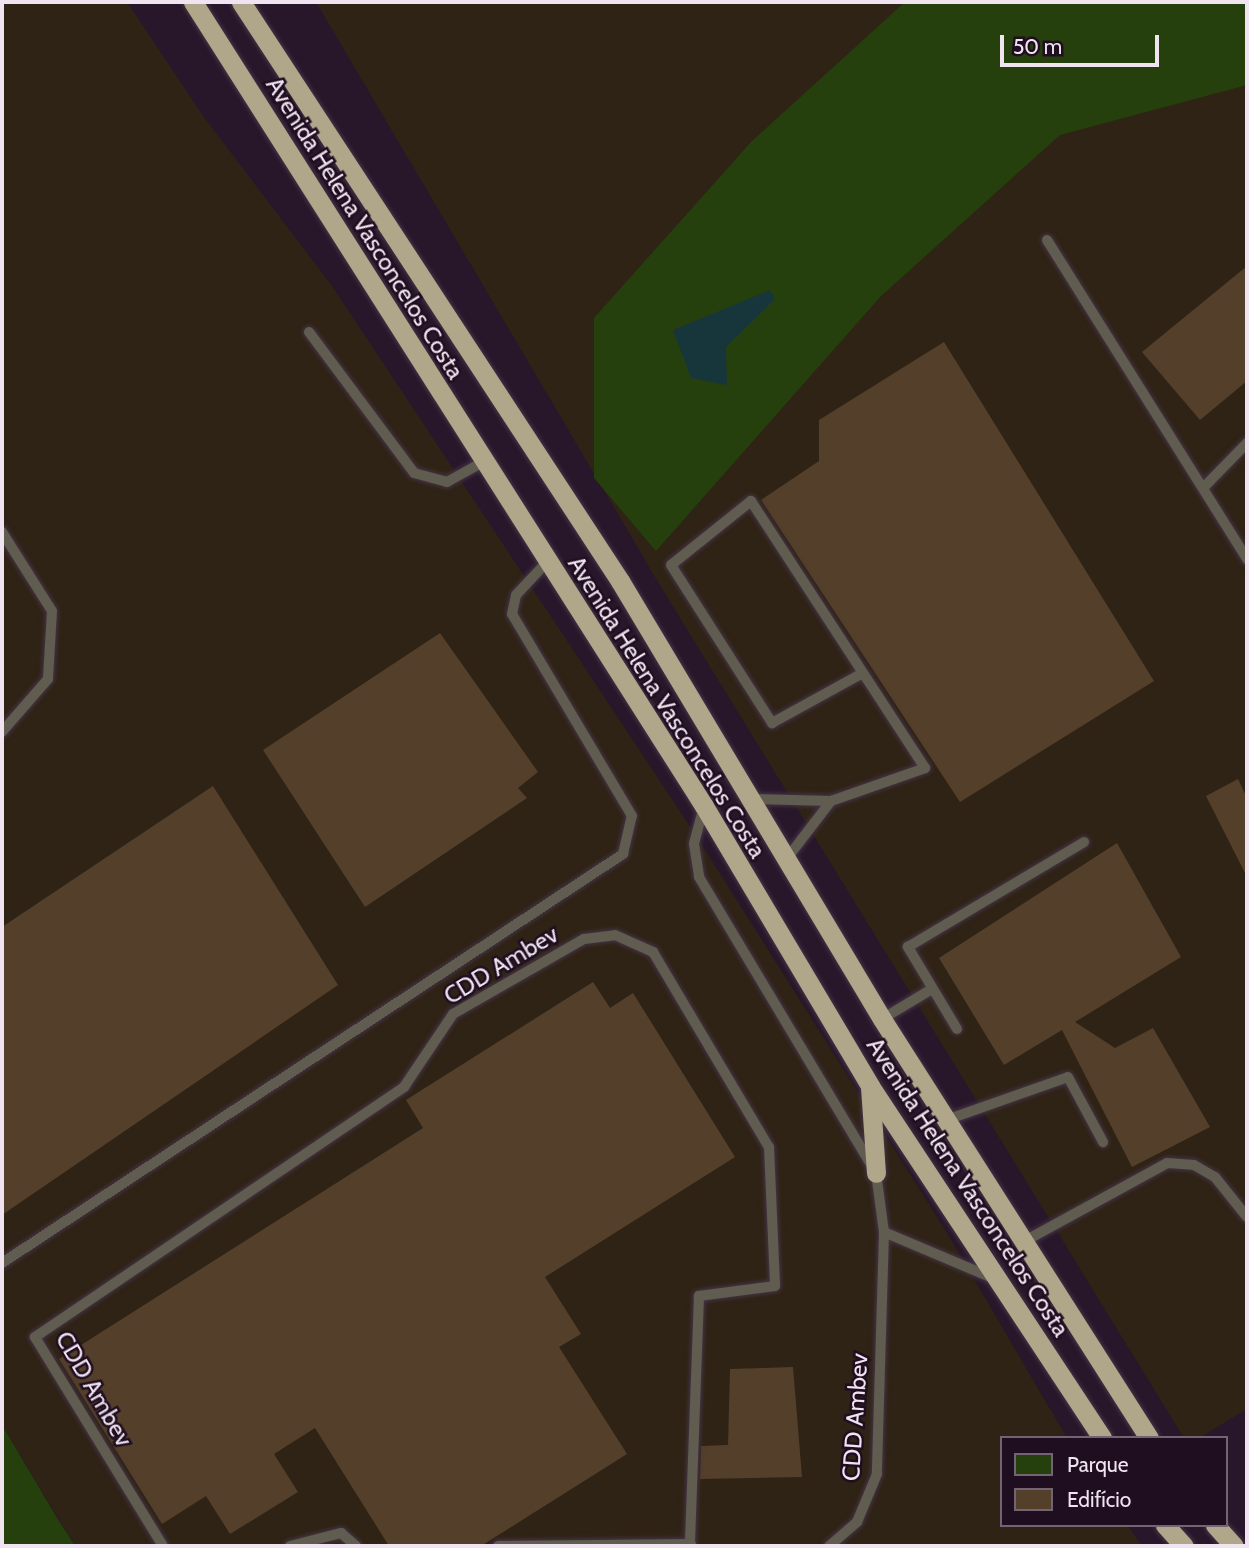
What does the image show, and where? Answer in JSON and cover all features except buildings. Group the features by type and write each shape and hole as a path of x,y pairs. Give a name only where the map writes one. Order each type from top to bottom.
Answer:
{"highway":[{"name":"Avenida Helena Vasconcelos Costa","path":"193,2 547,563 704,806 870,1086 1101,1436"},
{"name":"Avenida Helena Vasconcelos Costa","path":"241,2 620,580 754,799 882,1019 949,1119 1023,1242 1148,1436"},
{"path":"870,1086 876,1173"},
{"path":"1168,1527 1184,1546"},
{"path":"1217,1527 1234,1546"}],"lane":[{"path":"1047,240 1206,485 1247,559"},
{"path":"309,332 414,473 447,482 483,462"},
{"path":"1206,485 1247,443"},
{"path":"754,799 831,801 925,768 861,674 751,501 671,565 772,723 861,674"},
{"path":"2,532 52,611 48,679 2,732"},
{"path":"2,1263 623,855 632,816 512,614 516,595 547,563"},
{"path":"788,857 831,801"},
{"path":"704,806 694,844 699,877 876,1173"},
{"path":"957,1030 908,947 1084,842"},
{"name":"CDD Ambev","path":"163,1546 35,1337 404,1087 453,1014 584,939 615,935 653,952 769,1147 775,1286 699,1296 691,1543 498,1546"},
{"path":"882,1019 932,989"},
{"path":"949,1119 1068,1077 1103,1142"},
{"path":"1023,1242 1167,1163 1195,1165 1214,1177 1247,1217"},
{"name":"CDD Ambev","path":"830,1546 858,1522 877,1474 884,1232 876,1173"},
{"path":"884,1232 1001,1281"},
{"path":"290,1546 341,1533 356,1546"}],"shaded area":[{"path":"2,2 127,2 203,116 332,286 691,828 944,1228 1066,1436 1000,1436 1000,1527 1128,1527 1142,1546 75,1546 2,1425"},
{"path":"316,2 1247,2 1247,1409 1202,1436 1183,1436 661,587"},
{"path":"770,290 775,299 726,347 727,385 691,378 673,330"}],"green space":[{"path":"905,2 1247,2 1247,85 1060,135 881,296 656,551 594,478 594,318 752,141"},
{"path":"2,1425 56,1516 75,1546 2,1546"}]}
